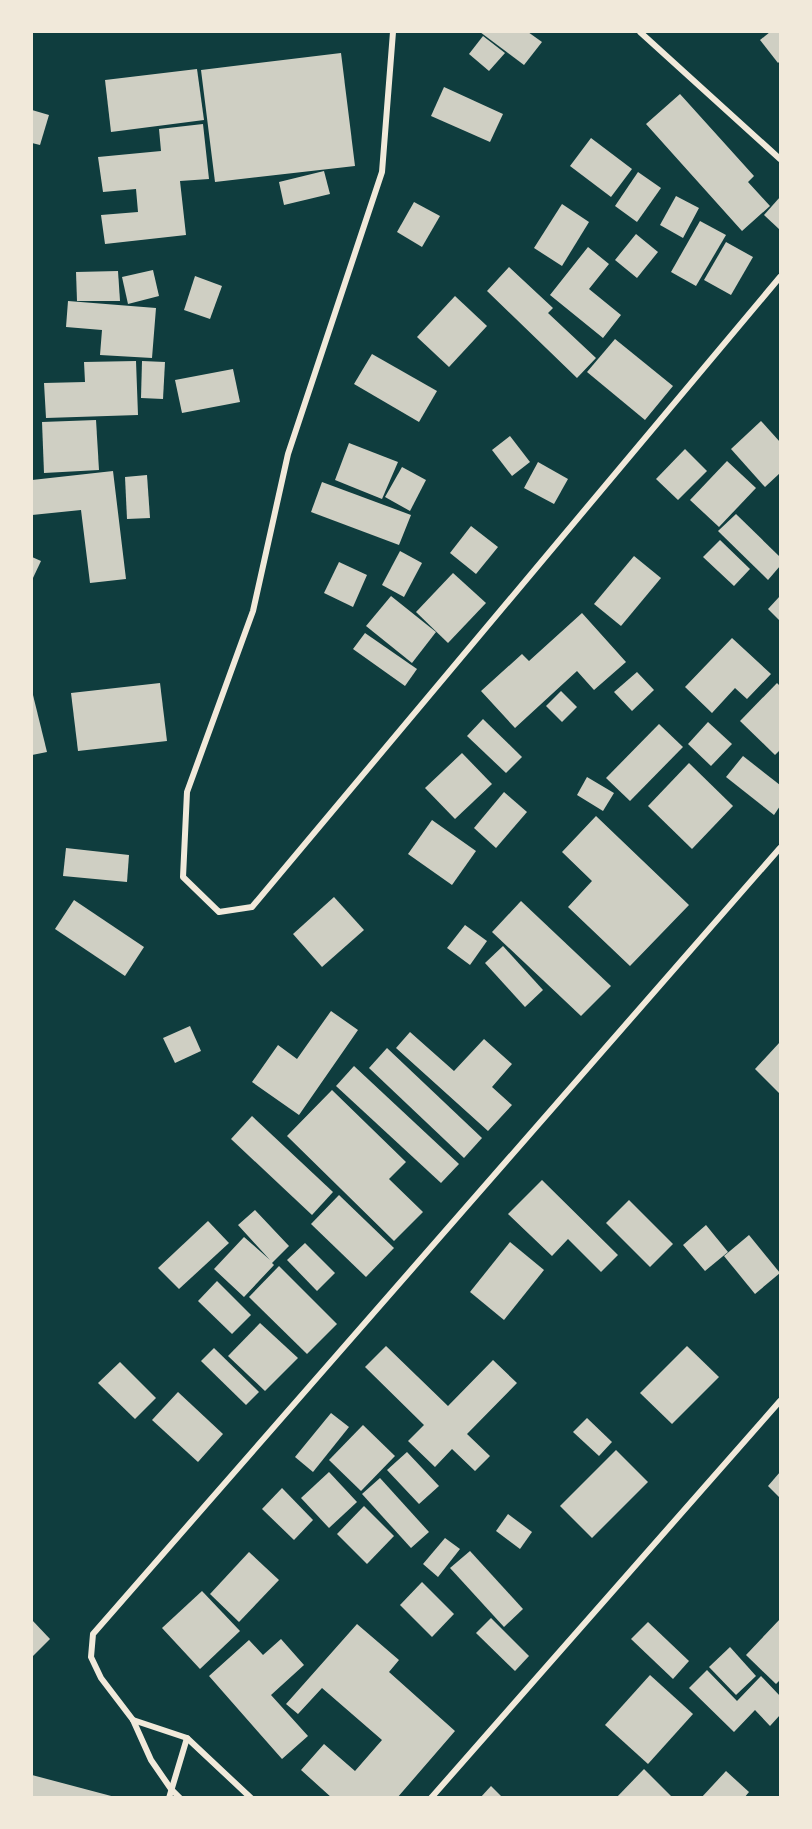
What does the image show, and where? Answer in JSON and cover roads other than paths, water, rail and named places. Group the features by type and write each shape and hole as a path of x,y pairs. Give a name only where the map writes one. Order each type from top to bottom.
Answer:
{"street":[{"path":"393,32 382,172 288,454 253,611 187,792 183,877 219,912 252,907 780,277"},
{"path":"640,32 780,159"},
{"path":"180,1797 171,1789 151,1760 134,1720 101,1678 91,1657 93,1634 780,848"},
{"path":"431,1797 780,1401"},
{"path":"134,1720 187,1738 251,1797"},
{"path":"169,1797 187,1738"}]}
